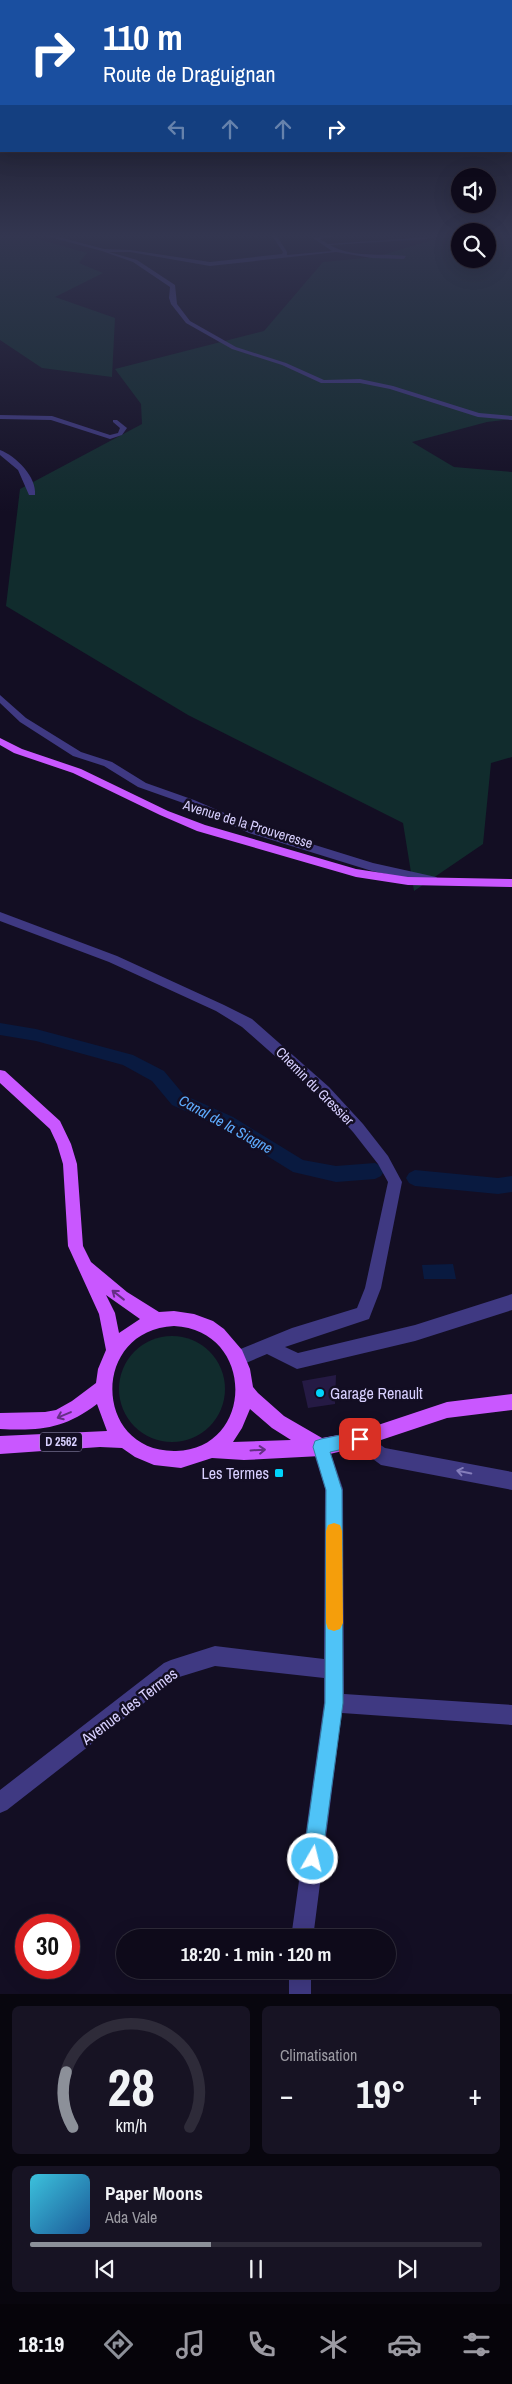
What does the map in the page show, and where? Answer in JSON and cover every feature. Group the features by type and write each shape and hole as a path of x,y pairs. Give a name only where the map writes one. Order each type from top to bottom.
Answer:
{"main road":[{"name":"Avenue de la Prouveresse","path":"0,741 18,751 78,771 164,813 240,841 356,873 408,881 512,883"},
{"path":"0,1075 55,1125 64,1144 70,1164 76,1246 107,1313 115,1353"},
{"path":"84,1263 113,1292 138,1311 158,1320"},
{"path":"177,1318 197,1320 214,1328 229,1341 239,1358 244,1374 244,1390 239,1412 228,1433 210,1449 190,1458 168,1460 143,1455 123,1440 112,1425 105,1407 104,1387 115,1353 127,1338 141,1327 158,1320 177,1318"},
{"name":"D 2562","path":"0,1421 42,1422 66,1416 104,1387"},
{"path":"244,1390 256,1405 287,1430 321,1447"},
{"path":"210,1449 244,1450 321,1447 360,1439 447,1410 512,1402"},
{"name":"D 2562","path":"0,1444 100,1439 123,1440"}],"street":[{"path":"195,326 234,348 284,364 323,382 360,380 391,387 478,415 512,418"},
{"path":"0,417 52,418 110,437 120,434 124,428 115,421"},
{"path":"0,452 18,465 26,474 32,492"},
{"path":"0,698 23,720 77,754 108,764 142,785 190,802 253,830 372,867 442,882"},
{"name":"Chemin du Gressier","path":"0,916 113,959 248,1023 324,1091 358,1128 383,1160 395,1182 373,1288 363,1314 267,1346 239,1358"},
{"path":"267,1346 297,1361 415,1333 512,1302"},
{"path":"360,1439 372,1450 386,1457 512,1481"},
{"path":"303,1929 334,1703 334,1490 321,1447"},
{"name":"Avenue des Termes","path":"0,1803 171,1670 215,1656 334,1670"},
{"path":"334,1703 512,1715"},
{"path":"300,1979 300,1994"}],"green space":[{"path":"0,326 115,326 112,377 42,368 0,340"},
{"path":"268,326 512,326 512,419 487,422 412,442 454,467 512,472 512,757 491,763 483,844 414,891 403,823 188,715 6,606 20,489 142,424 141,404 115,369 264,331"},
{"path":"172,1336 192,1340 210,1351 221,1369 225,1389 221,1409 210,1427 192,1438 172,1442 152,1438 134,1427 123,1409 119,1389 123,1369 134,1351 152,1340"}],"water":[{"path":"453,1264 456,1279 424,1279 422,1265"}],"building":[{"name":"Garage Renault","path":"336,1375 335,1404 308,1408 302,1381"}],"waterway":[{"name":"Canal de la Siagne","path":"0,1029 36,1035 127,1060 158,1076 178,1100 227,1122 299,1167 336,1174 375,1171"},
{"name":"Canal de la Siagne","path":"415,1178 498,1186 512,1184"}],"slow traffic":[{"path":"334,1531 334,1623"}],"place":[{"name":"Garage Renault","path":"320,1393"},
{"name":"Les Termes","path":"279,1473"}],"route":[{"path":"313,1859 334,1703 334,1490 321,1447 360,1439"}]}
